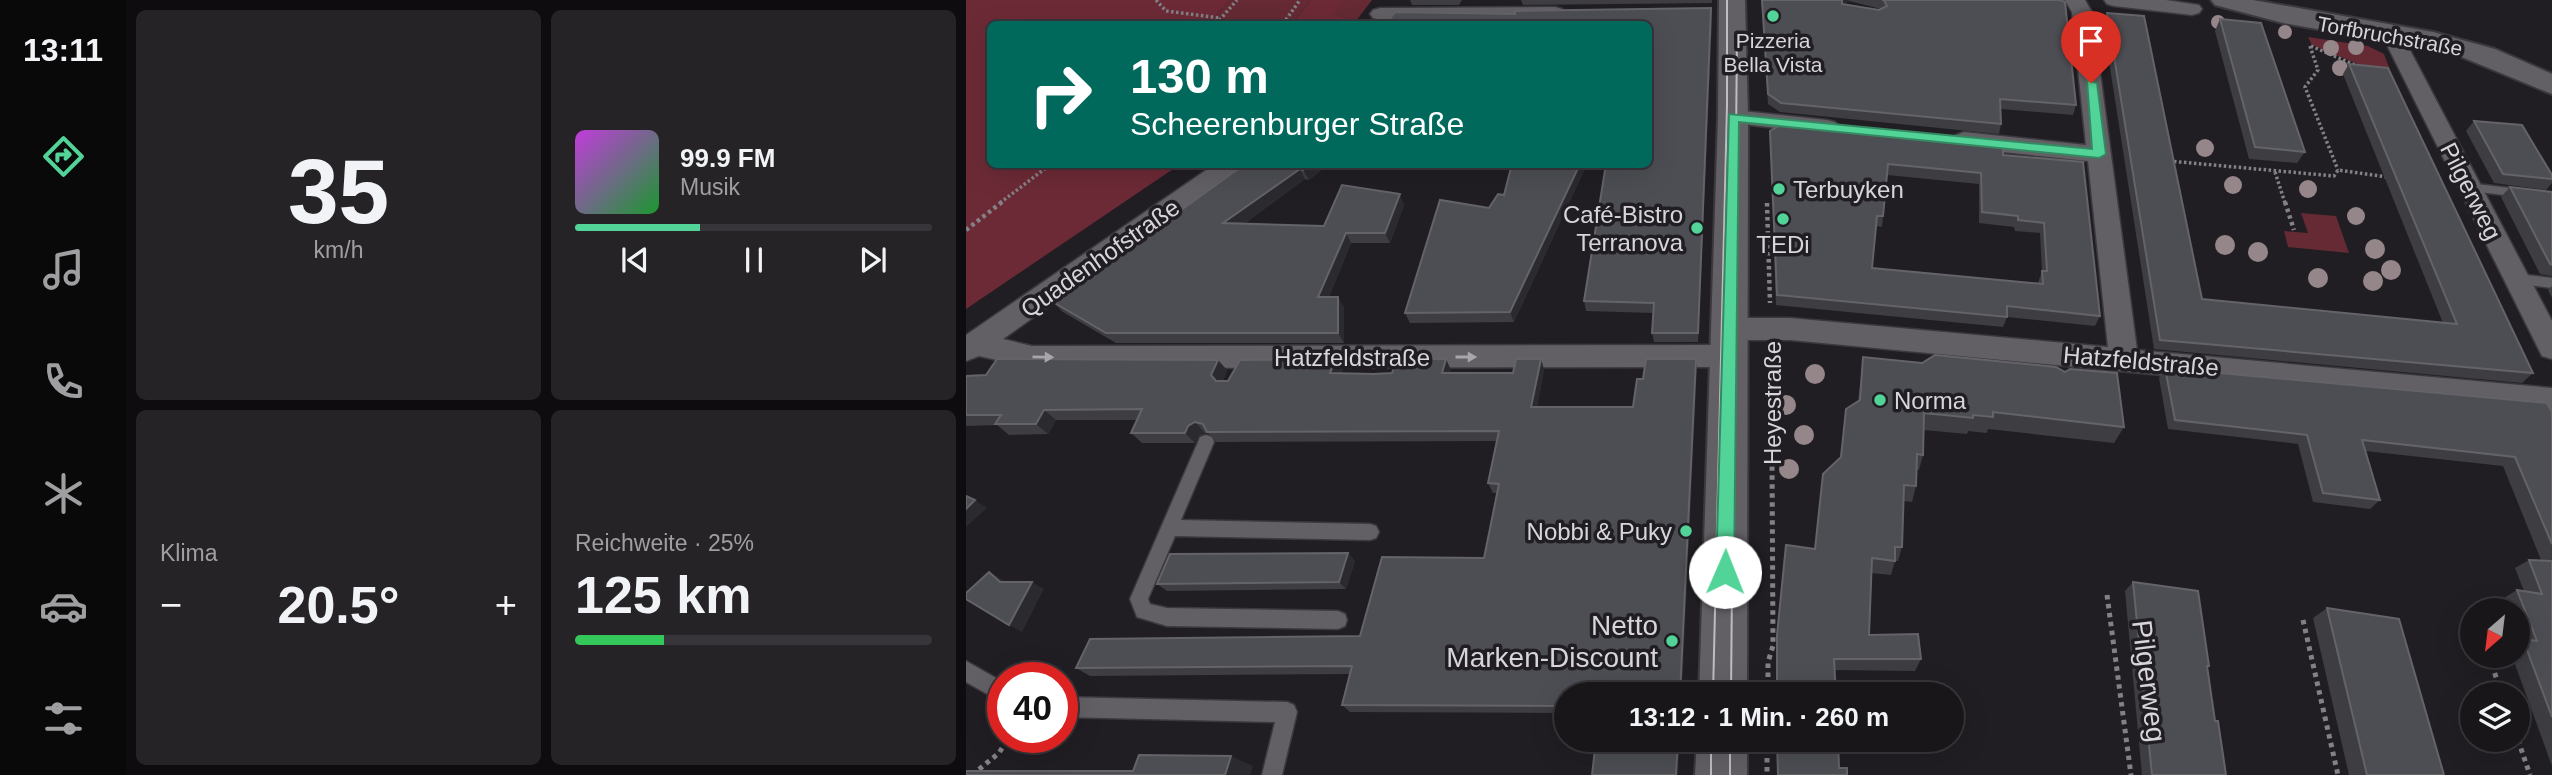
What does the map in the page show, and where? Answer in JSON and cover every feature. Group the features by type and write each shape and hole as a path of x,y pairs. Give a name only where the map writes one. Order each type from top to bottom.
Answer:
{"street":[{"path":"2076,0 2082,12 2124,359"},
{"path":"2114,0 2192,9"},
{"name":"Torfbruchstraße","path":"2224,0 2307,21 2391,33 2477,52 2552,85"},
{"name":"Heyestraße","path":"1723,682 1733,117 1728,8"},
{"path":"1383,10 1573,19"},
{"name":"Pilgerweg","path":"2391,33 2552,348"},
{"path":"1733,117 1856,130"},
{"path":"1937,138 2099,154"},
{"name":"Quadenhofstraße","path":"971,347 1226,168"},
{"name":"Hatzfeldstraße","path":"971,347 1032,357 1239,367 1729,342 1771,329 2552,400"},
{"path":"1721,775 1722,752"}],"lane":[{"path":"2468,187 2552,197"},
{"path":"2518,279 2552,283"},
{"path":"1206,442 1139,599 1144,611 1167,617 1338,620"},
{"path":"1170,528 1370,532"},
{"path":"966,671 987,683"},
{"path":"1078,707 1287,712 1272,775"}],"path":[{"path":"1156,0 1166,11 1220,18"},
{"path":"1218,21 1237,0"},
{"path":"1285,21 1300,0"},
{"path":"2307,40 2318,70 2305,87 2338,170"},
{"path":"2310,46 2360,68 2413,75"},
{"path":"2166,161 2334,176 2338,170"},
{"path":"966,230 1046,168"},
{"path":"2338,170 2399,179"},
{"path":"2274,172 2294,230"},
{"name":"Heyestraße","path":"1767,196 1771,329 1773,646 1768,662 1768,682"},
{"name":"Pilgerweg","path":"2107,595 2131,775"},
{"path":"2304,620 2338,775"},
{"path":"1767,752 1767,775"},
{"path":"2522,752 2530,775"},
{"path":"972,775 999,753"}],"shaded area":[{"path":"966,0 1230,0 1211,21 987,21 987,168 1175,168 966,309"},
{"path":"1230,0 1311,0 1294,21 1211,21"},
{"path":"1311,0 1346,0 1334,14 1356,21 1294,21"},
{"path":"1346,0 1372,0 1356,21 1333,14"},
{"path":"2308,37 2368,46 2384,54 2390,70 2368,68 2312,45"},
{"path":"2301,213 2336,216 2349,253 2288,247 2284,231 2308,233"}],"building":[{"path":"1762,0 1842,0 1842,4 1879,10 1887,6 1884,0 2060,0 2065,2 2076,105 2000,99 2001,124 1781,103 1768,94"},
{"path":"1711,8 1698,333 1652,333 1654,303 1584,301 1605,168 1652,168 1652,21 1388,21 1395,12 1515,14 1515,11"},
{"path":"2107,13 2144,16 2202,299 2457,324 2349,64 2388,68 2533,373 2160,340"},
{"path":"2220,19 2261,23 2305,152 2255,147"},
{"path":"1788,121 2003,143 2003,155 2083,162 2100,316 2007,306 2007,317 1777,295 1770,131","holes":["1888,164 1981,173 1982,212 2018,216 2018,220 2044,223 2047,271 2042,271 2043,284 1872,268 1877,216 1883,216"]},
{"path":"2474,121 2522,125 2552,179 2503,174"},
{"path":"1239,168 1305,168 1300,169 1223,223 1324,226 1342,185 1400,194 1385,233 1346,233 1318,297 1338,297 1338,333 1106,333 1053,302"},
{"path":"1511,168 1578,168 1510,312 1405,313 1440,200 1489,208 1498,194 1504,195"},
{"path":"2510,187 2552,192 2552,265 2550,264"},
{"path":"1935,355 2056,367 2065,372 2070,369 2117,373 2124,427 1993,412 1993,417 1973,415 1973,418 1924,413 1923,455 1917,454 1916,486 1904,485 1902,547 1895,547 1895,561 1872,558 1869,635 1918,634 1921,659 1834,659 1835,682 1777,682 1777,635 1786,545 1815,549 1823,474 1841,457 1846,409 1860,400 1863,357 1922,363"},
{"path":"997,359 1218,360 1211,375 1216,381 1228,381 1240,360 1336,359 1330,373 1374,374 1392,373 1397,359 1446,359 1442,373 1513,373 1516,359 1541,359 1531,407 1633,407 1637,379 1643,379 1646,359 1696,359 1681,682 1554,682 1554,706 1342,705 1352,666 1078,668 1090,639 1360,636 1382,557 1484,558 1499,484 1488,483 1499,431 1207,432 1203,424 1195,422 1188,426 1185,433 1131,433 1142,409 1044,410 1036,424 995,424 1001,415 966,415 966,376 986,375"},
{"path":"2165,368 2547,403 2552,412 2552,544 2515,457 2362,440 2380,500 2323,493 2307,435 2175,420"},
{"path":"966,496 975,500 966,509"},
{"path":"1348,553 1339,582 1157,584 1170,554"},
{"path":"2529,560 2552,561 2552,717 2530,658 2530,640 2537,641 2530,623 2530,598 2520,598 2517,590 2542,594"},
{"path":"989,572 1000,582 1032,582 1009,625 966,599 966,593"},
{"path":"2133,582 2198,591 2215,721 2218,721 2226,775 2152,775"},
{"path":"2327,608 2399,619 2444,775 2367,775"},
{"path":"1595,752 1677,752 1676,775 1592,775"},
{"path":"1777,752 1838,752 1839,768 1847,768 1847,775 1778,775"},
{"path":"1139,755 1231,756 1225,775 966,775 966,771 1133,771"}],"tram line":[{"path":"1713,682 1727,105 1727,0"},
{"path":"1731,682 1737,33"},
{"path":"1711,752 1711,775"},
{"path":"1730,752 1730,775"}],"place":[{"name":"Pizzeria Bella Vista","path":"1773,16"},
{"name":"Terbuyken","path":"1779,189"},
{"name":"TEDi","path":"1783,219"},
{"name":"Café-Bistro Terranova","path":"1697,228"},
{"name":"Norma","path":"1880,400"},
{"name":"Nobbi & Puky","path":"1686,531"},
{"name":"Netto Marken-Discount","path":"1672,641"}],"route":[{"path":"1725,572 1733,117 2099,154 2091,83"}]}
